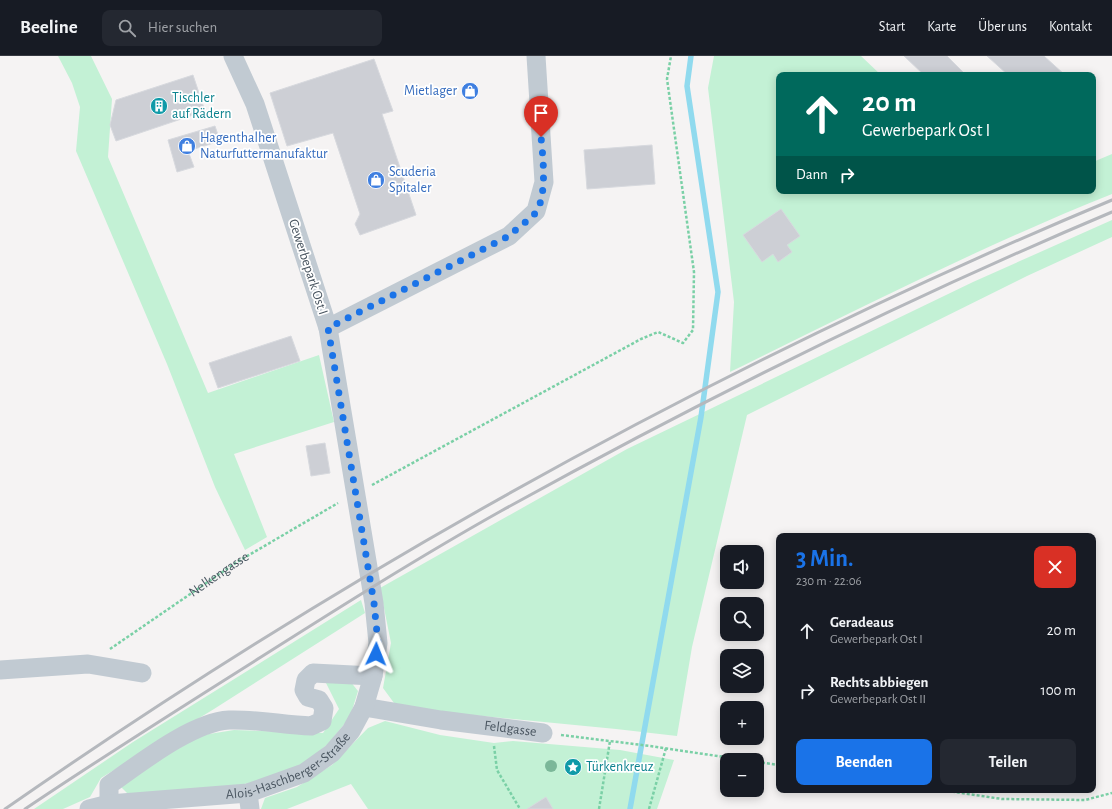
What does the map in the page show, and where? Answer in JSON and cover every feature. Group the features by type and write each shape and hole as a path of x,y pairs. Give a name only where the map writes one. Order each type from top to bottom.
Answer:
{"street":[{"name":"Gewerbepark Ost I","path":"233,56 255,104 328,328 374,603"},
{"path":"328,328 509,236 536,211 544,182 536,56"},
{"name":"Alois-Haschberger-Straße","path":"89,809 109,804 249,801 304,773 332,753 351,731 364,707 373,676 378,643 374,603"},
{"path":"0,670 88,664 142,673"},
{"path":"109,804 109,785 145,760 196,729 229,720 311,726 322,721 324,708 320,700 308,697 304,690 306,680 313,673 373,676"},
{"name":"Feldgasse","path":"364,707 543,733"}],"path":[{"name":"Nelkengasse","path":"88,664 237,562 355,494 641,339 658,332 683,343 693,330 694,272 667,79 671,56"},
{"path":"494,727 497,770 520,809"},
{"name":"Feldgasse","path":"543,733 720,756"},
{"path":"599,809 610,741"},
{"path":"649,809 666,748"},
{"path":"764,763 776,765"},
{"path":"962,793 1002,799 1085,800 1112,793"}],"green space":[{"path":"58,56 91,56 112,99 108,157 208,393 319,355 334,422 234,454 267,537 245,550 215,487 167,364 76,151 80,107 72,83"},
{"path":"714,56 861,56 878,72 776,72 776,194 1096,194 1096,161 1112,154 1112,194 967,257 730,372 734,302 708,88"},
{"path":"1112,220 1112,237 1027,276 747,415 692,647 677,736 430,711 394,703 383,688 391,643 380,588 627,449 973,282"},
{"path":"361,600 365,613 214,709 101,778 90,797 63,809 34,809 133,742"},
{"path":"333,680 350,681 358,691 350,717 328,744 305,763 272,778 235,786 129,795 121,787 166,755 203,735 234,730 323,733 339,709 326,683"},
{"path":"385,721 440,735 494,743 513,741 620,750 674,760 657,809 368,809 351,784 287,809 261,809 265,798 297,787 332,765 368,728"}],"building":[{"path":"904,56 947,56 963,72 921,72"},
{"path":"987,56 1044,56 1062,72 1005,72"},
{"name":"Scuderia Spitaler","path":"374,59 393,111 382,114 416,215 360,235 355,224 360,214 333,133 287,146 270,93"},
{"name":"Tischler auf Rädern","path":"193,75 205,111 116,141 110,125 116,100"},
{"name":"Hagenthalher Naturfuttermanufaktur","path":"215,126 220,141 188,151 194,167 177,172 168,140"},
{"path":"652,145 655,184 587,189 584,150"},
{"path":"781,209 800,236 787,245 792,252 778,262 773,254 762,262 743,235"},
{"path":"291,336 300,361 218,388 209,363"},
{"path":"325,443 330,473 311,476 306,446"},
{"path":"546,797 553,809 527,809"}],"waterway":[{"path":"630,809 701,417 718,292 687,86 691,56"}],"railway":[{"path":"5,809 136,721 269,635 542,475 682,401 824,330 967,263 1112,200"},
{"path":"25,809 142,732 470,528 651,430 803,353 956,280 1112,212"}],"place":[{"name":"Mietlager","path":"470,91"},
{"name":"Tischler auf Rädern","path":"159,106"},
{"name":"Hagenthalher Naturfuttermanufaktur","path":"187,146"},
{"name":"Scuderia Spitaler","path":"376,180"},
{"name":"Türkenkreuz","path":"573,767"}],"route":[{"path":"376,654 378,643 374,603 352,480 328,328 509,236 536,211 544,182 541,137"}]}
